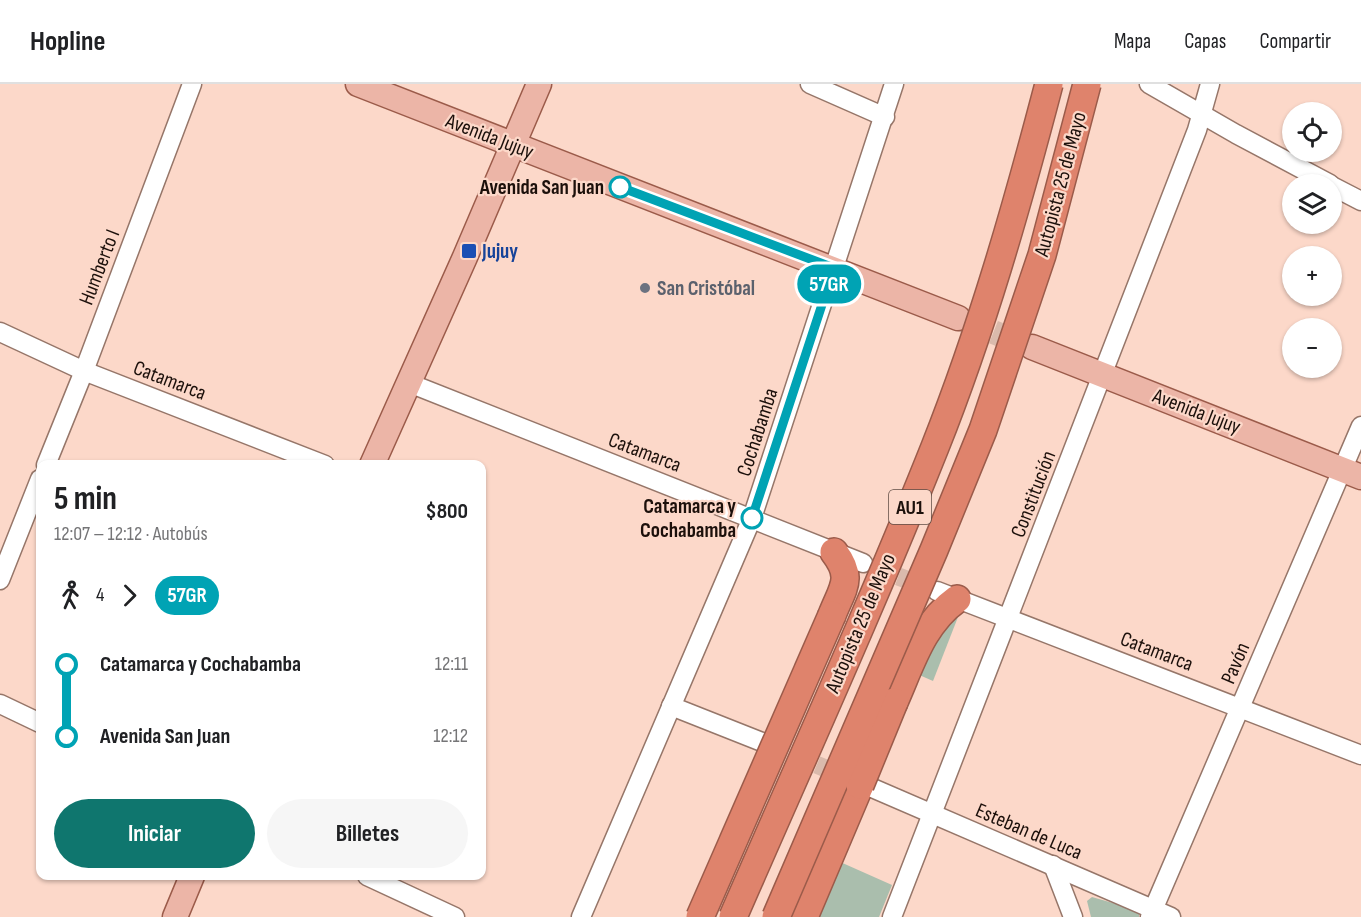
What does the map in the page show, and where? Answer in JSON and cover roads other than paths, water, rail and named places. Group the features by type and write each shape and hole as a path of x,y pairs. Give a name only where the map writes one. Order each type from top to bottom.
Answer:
{"highway":[{"name":"Autopista 25 de Mayo","path":"733,917 936,445 1015,211 1049,84"},
{"name":"Autopista 25 de Mayo","path":"776,917 934,550 983,430 1042,255 1087,84"},
{"path":"700,917 832,615 847,575 842,562 834,552"},
{"path":"804,917 894,702 930,625 941,611 947,595"}],"main road":[{"name":"Avenida Jujuy","path":"358,84 958,318"},
{"path":"374,460 539,84"},
{"name":"Avenida Jujuy","path":"1032,347 1351,473"},
{"path":"175,917 190,880"}],"street":[{"name":"Humberto I","path":"48,460 192,84"},
{"path":"810,84 885,117"},
{"name":"Cochabamba","path":"581,917 752,518 894,84"},
{"path":"1149,84 1311,174"},
{"name":"Constitución","path":"892,917 1197,130 1210,84"},
{"path":"1342,191 1361,201"},
{"name":"Catamarca","path":"0,332 84,371 313,460"},
{"name":"Catamarca","path":"409,383 863,563"},
{"name":"Pavón","path":"1151,913 1240,707 1351,473 1361,426"},
{"path":"0,580 36,489"},
{"name":"Catamarca","path":"947,595 1361,755"},
{"path":"0,704 36,721"},
{"path":"671,706 767,744"},
{"name":"Esteban de Luca","path":"870,787 1053,865 1151,913 1171,917"},
{"path":"1053,865 1073,917"},
{"path":"376,880 455,917"}],"tunnel":[{"path":"960,319 1031,347"},
{"path":"873,567 929,588"},
{"path":"767,744 846,777"}],"place":[{"name":"Avenida San Juan","path":"620,187"},
{"name":"Jujuy","path":"469,251"},
{"name":"San Cristóbal","path":"645,288"},
{"name":"Catamarca y Cochabamba","path":"752,518"}]}
